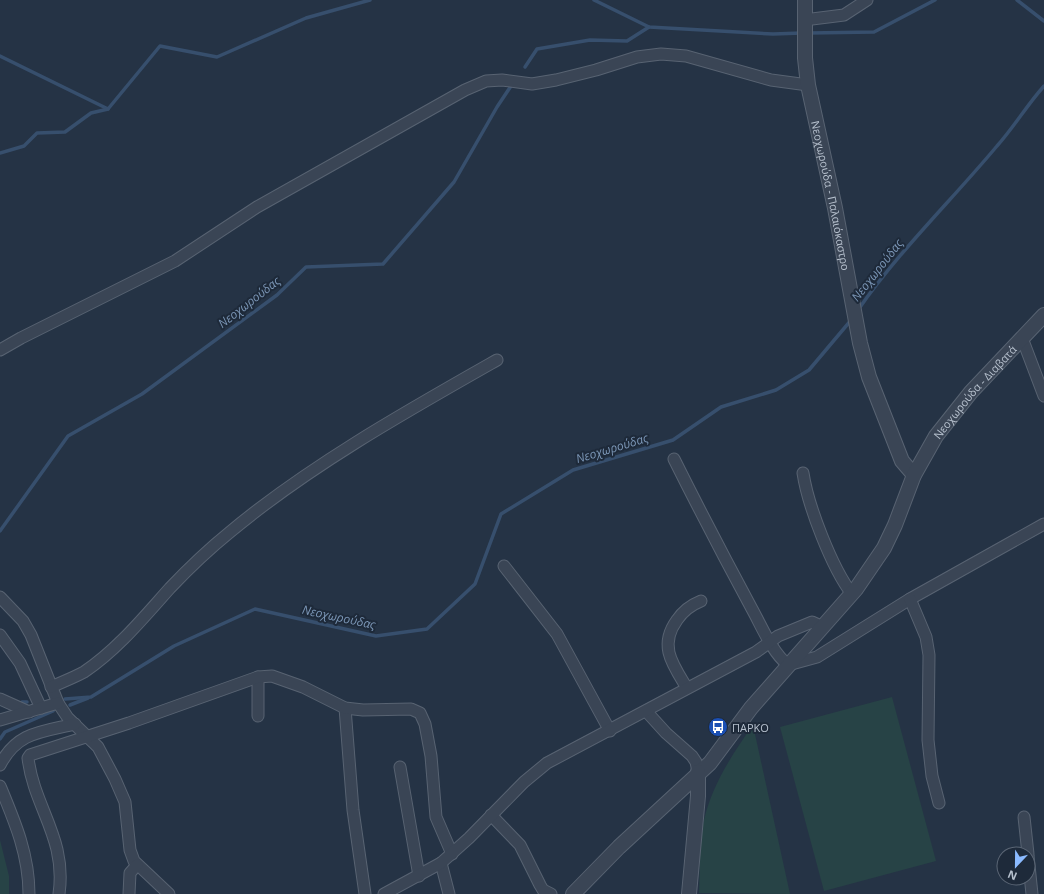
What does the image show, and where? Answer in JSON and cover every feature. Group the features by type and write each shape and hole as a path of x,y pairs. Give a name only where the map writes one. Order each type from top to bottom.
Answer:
{"street":[{"name":"Νεοχωρούδα - Παλαιόκαστρο","path":"805,0 804,20 808,85 827,171 860,343 869,376 902,461 914,475"},
{"path":"804,20 844,15 867,0"},
{"path":"0,350 175,261 257,207 465,90 486,81 538,83 596,70 637,57 661,54 686,56 771,80 808,85"},
{"name":"Νεοχωρούδα - Διαβατά","path":"573,894 618,846 714,758 737,724 852,594 871,568 886,543 914,475 936,436 950,417 1044,315"},
{"path":"1022,338 1044,396"},
{"path":"51,687 84,672 99,661 138,623 199,559 231,530 350,447 497,360"},
{"path":"674,459 713,538 770,641 782,660 788,665 817,657 910,599 1044,524"},
{"path":"803,473 808,496 817,522 840,576 852,594"},
{"path":"504,566 557,634 610,730"},
{"path":"0,597 27,627 41,657 58,703 75,724 89,737 102,754 121,790 127,812 131,856 137,865 169,894"},
{"path":"910,599 926,637 929,655 928,740 932,776 939,803"},
{"path":"687,688 675,668 669,654 667,641 671,629 687,608 701,600"},
{"path":"384,894 441,864 547,763 756,652 778,636 812,622 816,622 823,627"},
{"path":"0,635 20,663 41,708"},
{"path":"59,894 61,876 60,858 28,758 30,756 267,675 280,678 303,687 345,708 363,710 411,710 420,713 425,724 431,756 436,816 452,854"},
{"path":"258,677 258,716"},
{"path":"0,698 29,712"},
{"path":"0,720 58,703"},
{"path":"345,708 353,810 365,894"},
{"path":"646,711 666,733 692,756 696,762 698,772 698,796 689,894"},
{"path":"0,765 10,749 27,736 75,724"},
{"path":"400,766 419,876"},
{"path":"0,786 22,842 27,867 29,894"},
{"path":"491,815 520,845 543,890 551,894"},
{"path":"1024,817 1027,846"},
{"path":"441,864 449,894"},
{"path":"129,894 130,873 137,865"}],"green space":[{"path":"892,697 936,861 824,891 780,727"},
{"path":"753,725 790,894 699,893 701,837 704,820 712,794 724,770"},
{"path":"0,840 9,876 9,894 0,894"}],"waterway":[{"name":"Νεοχωρούδας","path":"0,56 108,109 160,46 217,57 306,18 370,0"},
{"name":"Νεοχωρούδας","path":"594,0 649,27 773,34 802,33"},
{"name":"Νεοχωρούδας","path":"809,33 874,32 935,0"},
{"name":"Νεοχωρούδας","path":"1017,0 1044,21"},
{"name":"Νεοχωρούδας","path":"525,67 537,49 590,40 627,41 649,27"},
{"name":"Νεοχωρούδας","path":"0,531 68,436 142,394 277,295 306,267 383,264 454,182 497,107 513,83"},
{"name":"Νεοχωρούδας","path":"858,310 891,267 1003,139 1044,86"},
{"path":"0,153 24,146 37,133 65,132 91,113 108,109"},
{"name":"Νεοχωρούδας","path":"65,699 91,697 174,646 255,609 376,636 427,629 475,584 501,514 573,470 673,440 721,407 776,390 809,370 852,319"},
{"name":"Νεοχωρούδας","path":"70,705 88,698"},
{"name":"Νεοχωρούδας","path":"22,702 27,702"},
{"path":"0,739 5,732 53,711"}],"place":[{"name":"ΠΑΡΚΟ","path":"718,727"}]}
